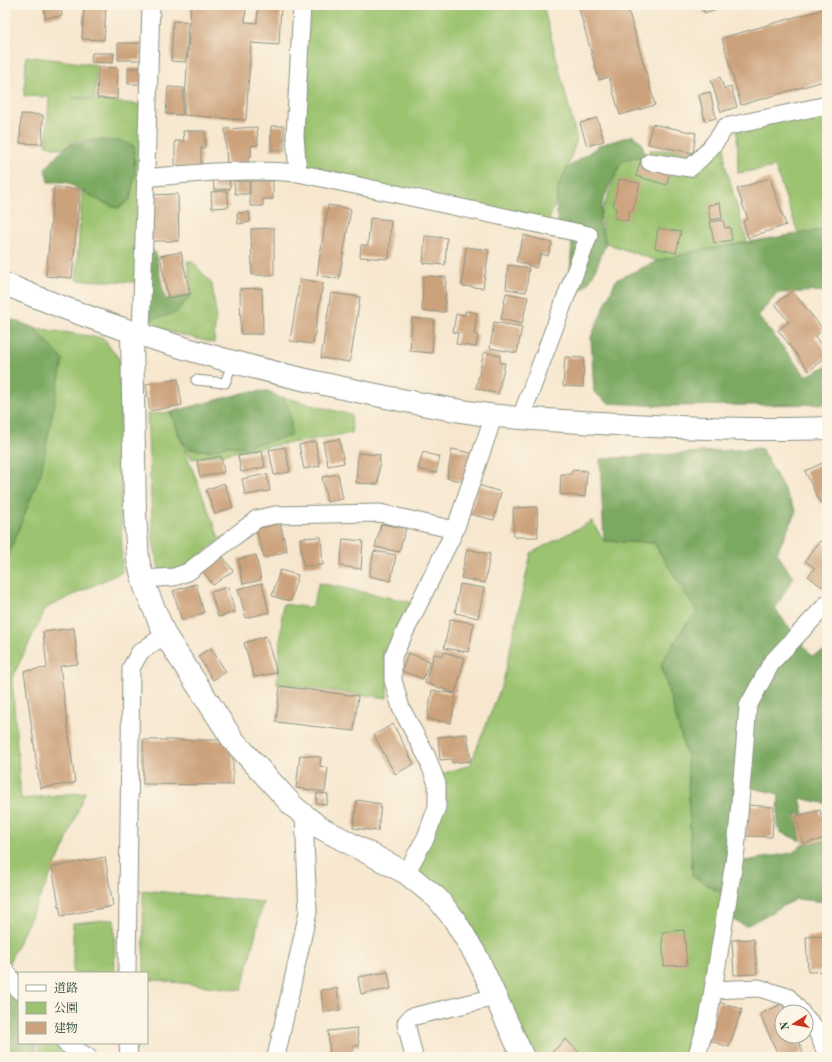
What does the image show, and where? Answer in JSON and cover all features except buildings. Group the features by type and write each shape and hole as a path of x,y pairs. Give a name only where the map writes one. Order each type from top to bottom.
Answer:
{"street":[{"path":"151,5 145,178 137,334 135,514 138,560 143,579 165,635 233,740 293,806 319,828 406,873 437,898 454,919 478,959 523,1057"},
{"path":"298,173 295,136 302,5"},
{"path":"650,162 690,168 702,158 717,141 725,127 827,106"},
{"path":"145,178 207,172 268,170 298,173 589,235 521,417"},
{"path":"5,284 48,303 137,334 233,362 372,396 494,415 521,417 678,427 774,430 827,428"},
{"path":"406,873 429,829 437,807 437,784 427,757 401,708 393,680 393,656 455,530 494,415"},
{"path":"143,579 174,577 188,572 257,519 275,515 380,513 455,530"},
{"path":"696,1057 708,1020 736,850 748,706 772,662 827,604"},
{"path":"126,972 131,668 140,652 165,635"},
{"path":"276,1057 308,912 304,815"},
{"path":"5,970 18,990"},
{"path":"712,990 759,988 788,997 794,1004"},
{"path":"414,1057 406,1023 411,1017 496,997"},
{"path":"814,1027 827,1055"},
{"path":"67,1044 88,1057"},
{"path":"128,1044 129,1057"}],"lane":[{"path":"196,380 225,383 233,362"}],"green space":[{"path":"304,5 543,5 577,139 549,221 305,175"},
{"path":"26,56 97,65 95,98 73,98 147,105 146,145 137,148 146,154 136,282 76,280 82,190 118,208 130,200 135,173 103,140 79,140 62,149 46,145 49,97 24,96"},
{"path":"827,108 827,231 798,233 775,167 738,173 737,125"},
{"path":"634,135 642,143 646,158 631,157 621,162 603,200 599,221 606,243 590,280 580,292 573,296 569,288 572,241 558,225 556,205 558,187 567,168 600,145"},
{"path":"99,140 122,141 134,146 135,173 130,200 118,208 104,203 66,182 48,182 45,169 63,150 80,142"},
{"path":"725,140 725,164 747,242 657,261 606,243 600,216 621,162 636,157 648,159 650,150 704,150"},
{"path":"827,229 827,291 778,293 758,316 806,376 827,366 827,404 665,406 608,403 594,392 591,337 616,280 657,261 700,250"},
{"path":"143,247 155,252 165,299 192,294 176,313 146,321"},
{"path":"187,261 192,261 212,284 216,314 214,343 150,327 146,321 192,294"},
{"path":"5,317 35,328 63,360 41,473 5,564 5,339 7,338"},
{"path":"35,328 103,338 120,360 122,572 46,608 12,678 21,799 85,792 64,847 5,971 5,559 63,360"},
{"path":"268,391 282,400 289,409 291,436 244,447 226,446 209,451 190,449 180,438 171,412 247,392"},
{"path":"282,397 351,415 352,433 192,459 182,441 190,449 209,451 226,446 244,447 291,413"},
{"path":"170,412 220,540 179,571 169,573 159,569 153,541 147,414"},
{"path":"761,448 796,511 777,553 793,578 775,609 812,656 827,650 827,804 800,798 804,814 796,814 801,841 782,833 777,828 779,794 747,787 728,896 692,876 687,757 661,664 687,623 697,612 654,543 604,541 600,459"},
{"path":"592,521 604,541 654,543 697,612 687,623 661,664 687,757 692,875 724,896 696,1057 523,1057 441,903 406,872 437,811 435,776 470,765 503,682 531,553"},
{"path":"319,583 411,602 388,667 387,698 277,684 283,604 312,608"},
{"path":"827,840 827,902 796,899 746,926 730,919 739,862 792,853 802,845"},
{"path":"143,890 263,902 242,990 148,979 148,972 144,972"},
{"path":"114,919 115,972 73,972 73,923"},
{"path":"5,971 18,990 18,1044 36,1044 36,1057 5,1057"},
{"path":"39,1044 56,1044 66,1057 38,1057"}]}
